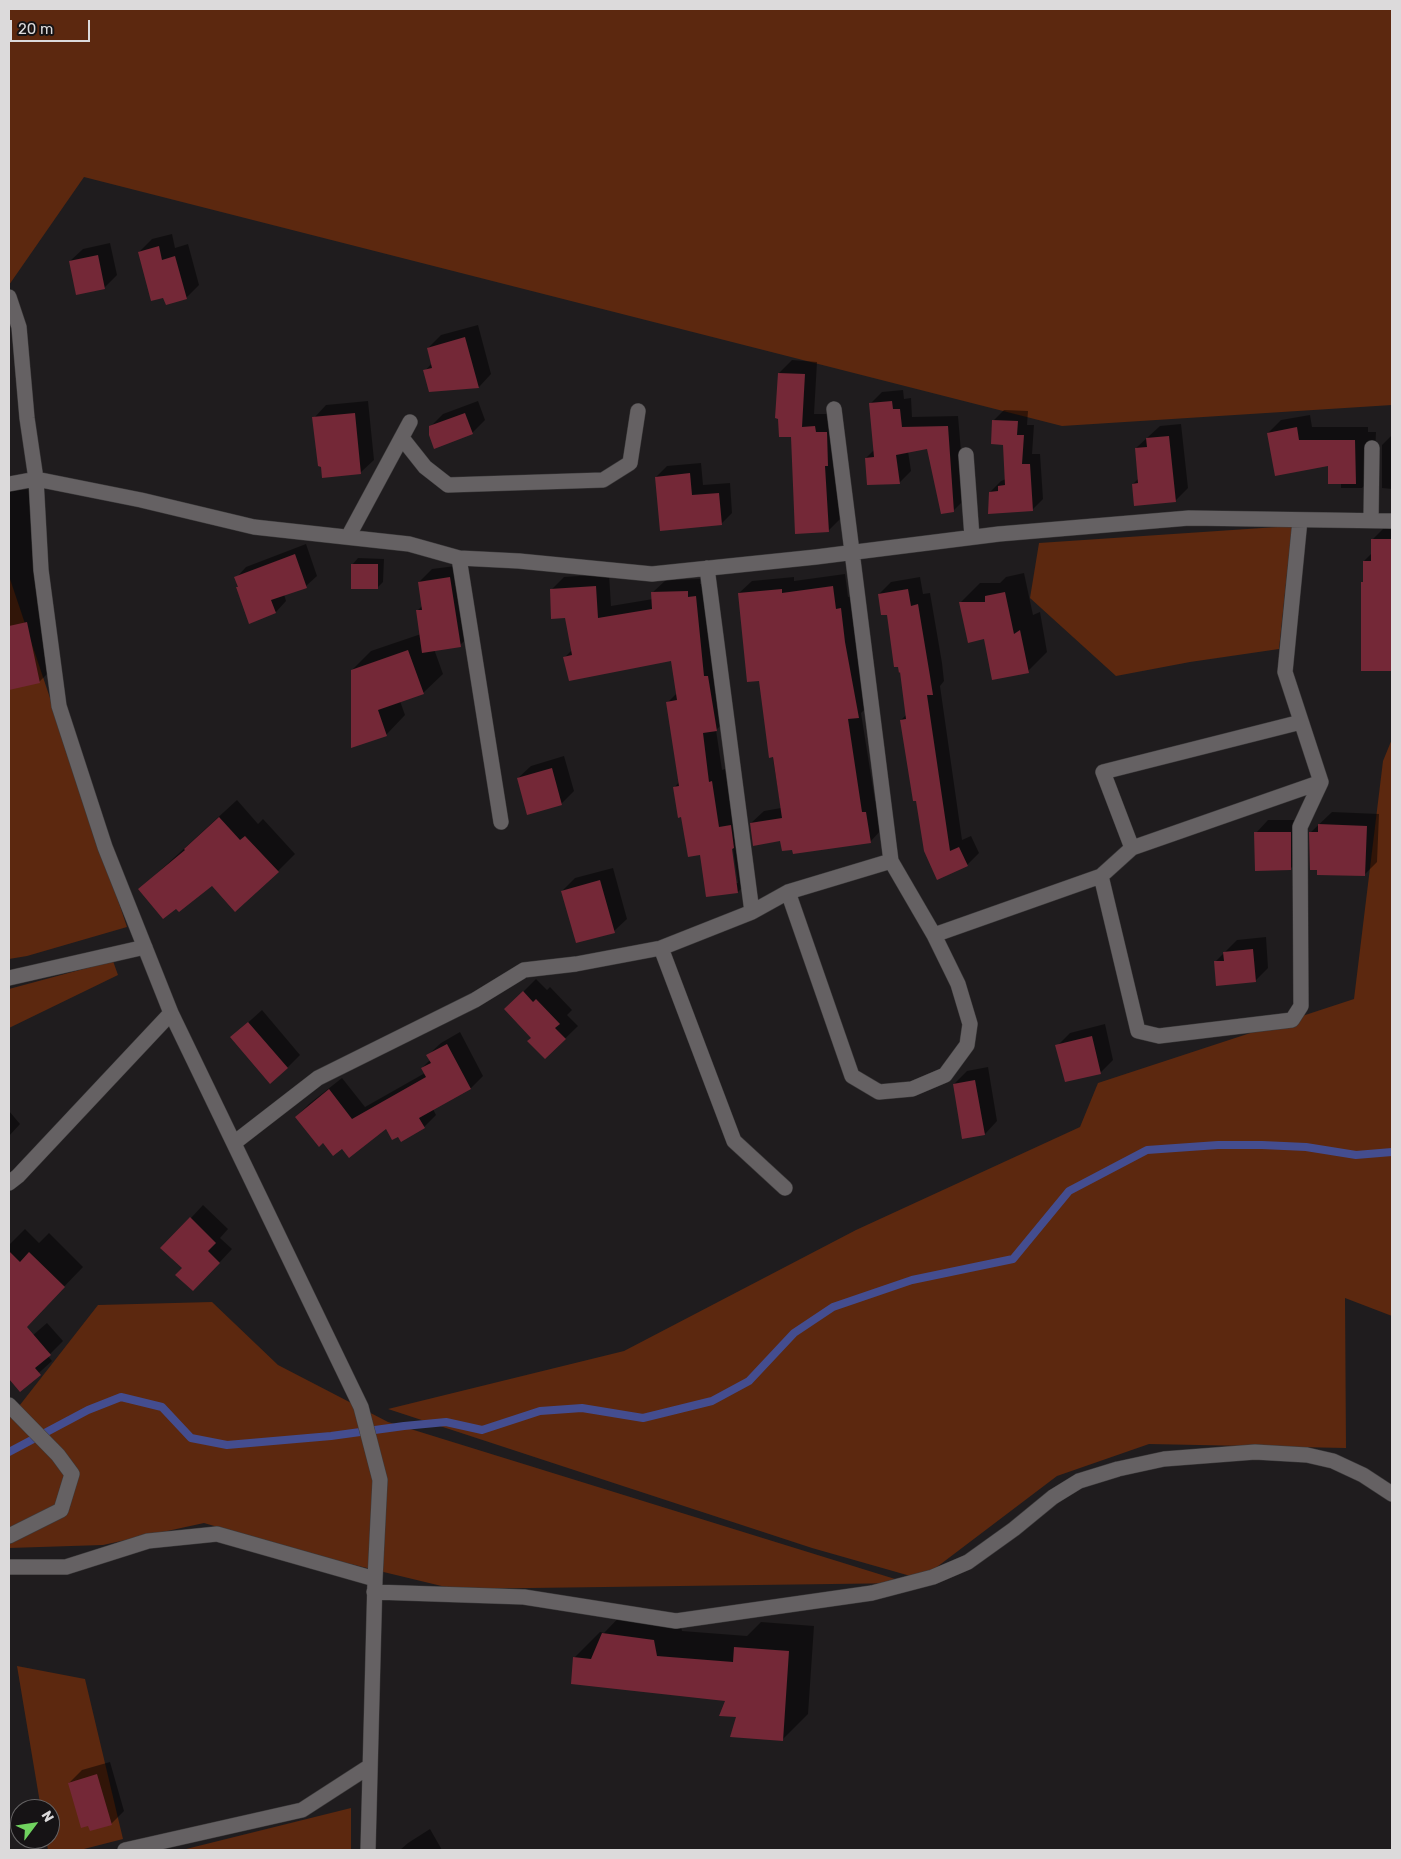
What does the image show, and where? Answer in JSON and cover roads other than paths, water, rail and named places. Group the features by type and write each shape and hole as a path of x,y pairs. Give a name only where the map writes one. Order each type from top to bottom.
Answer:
{"street":[{"path":"9,297 19,327 27,418 36,479 41,570 59,706 105,847 171,1013 361,1407 380,1480 375,1586 368,1850"},
{"path":"788,892 852,1076 879,1092 912,1089 945,1075 967,1045 970,1024 958,984 934,935 891,861 834,410"},
{"path":"402,438 425,467 448,485 603,480 630,463 638,411"},
{"path":"348,537 410,422"},
{"path":"1371,520 1372,448"},
{"path":"966,455 972,537"},
{"path":"9,484 36,479 141,500 254,527 409,544 459,558 519,561 652,574 972,537 1189,518 1392,521"},
{"path":"1101,876 1138,1031 1159,1036 1292,1020 1301,1006 1300,827 1321,782 1285,672 1300,520"},
{"path":"459,558 500,822"},
{"path":"707,568 752,912"},
{"path":"1132,848 1103,772 1301,722"},
{"path":"934,935 1101,876 1132,848 1321,782"},
{"path":"234,1143 318,1078 475,1000 524,970 576,964 661,948 752,912 788,892 891,861"},
{"path":"9,978 145,948"},
{"path":"661,948 734,1141 785,1188"},
{"path":"9,1183 18,1176 171,1013"},
{"path":"9,1536 61,1510 72,1474 58,1455 10,1407"},
{"path":"9,1567 66,1567 148,1541 217,1534 375,1586 524,1597 676,1621 872,1593 933,1577 968,1562 1014,1529 1053,1497 1079,1481 1118,1469 1164,1459 1255,1452 1307,1455 1333,1461 1364,1475 1392,1494"},
{"path":"125,1850 302,1810 370,1766"}],"waterway":[{"path":"9,1452 88,1410 121,1397 162,1407 191,1438 227,1445 331,1436 446,1422 482,1430 540,1411 582,1408 643,1418 712,1401 749,1381 794,1333 833,1307 912,1280 1013,1259 1069,1191 1147,1150 1218,1145 1262,1145 1306,1147 1356,1155 1392,1152"}]}
